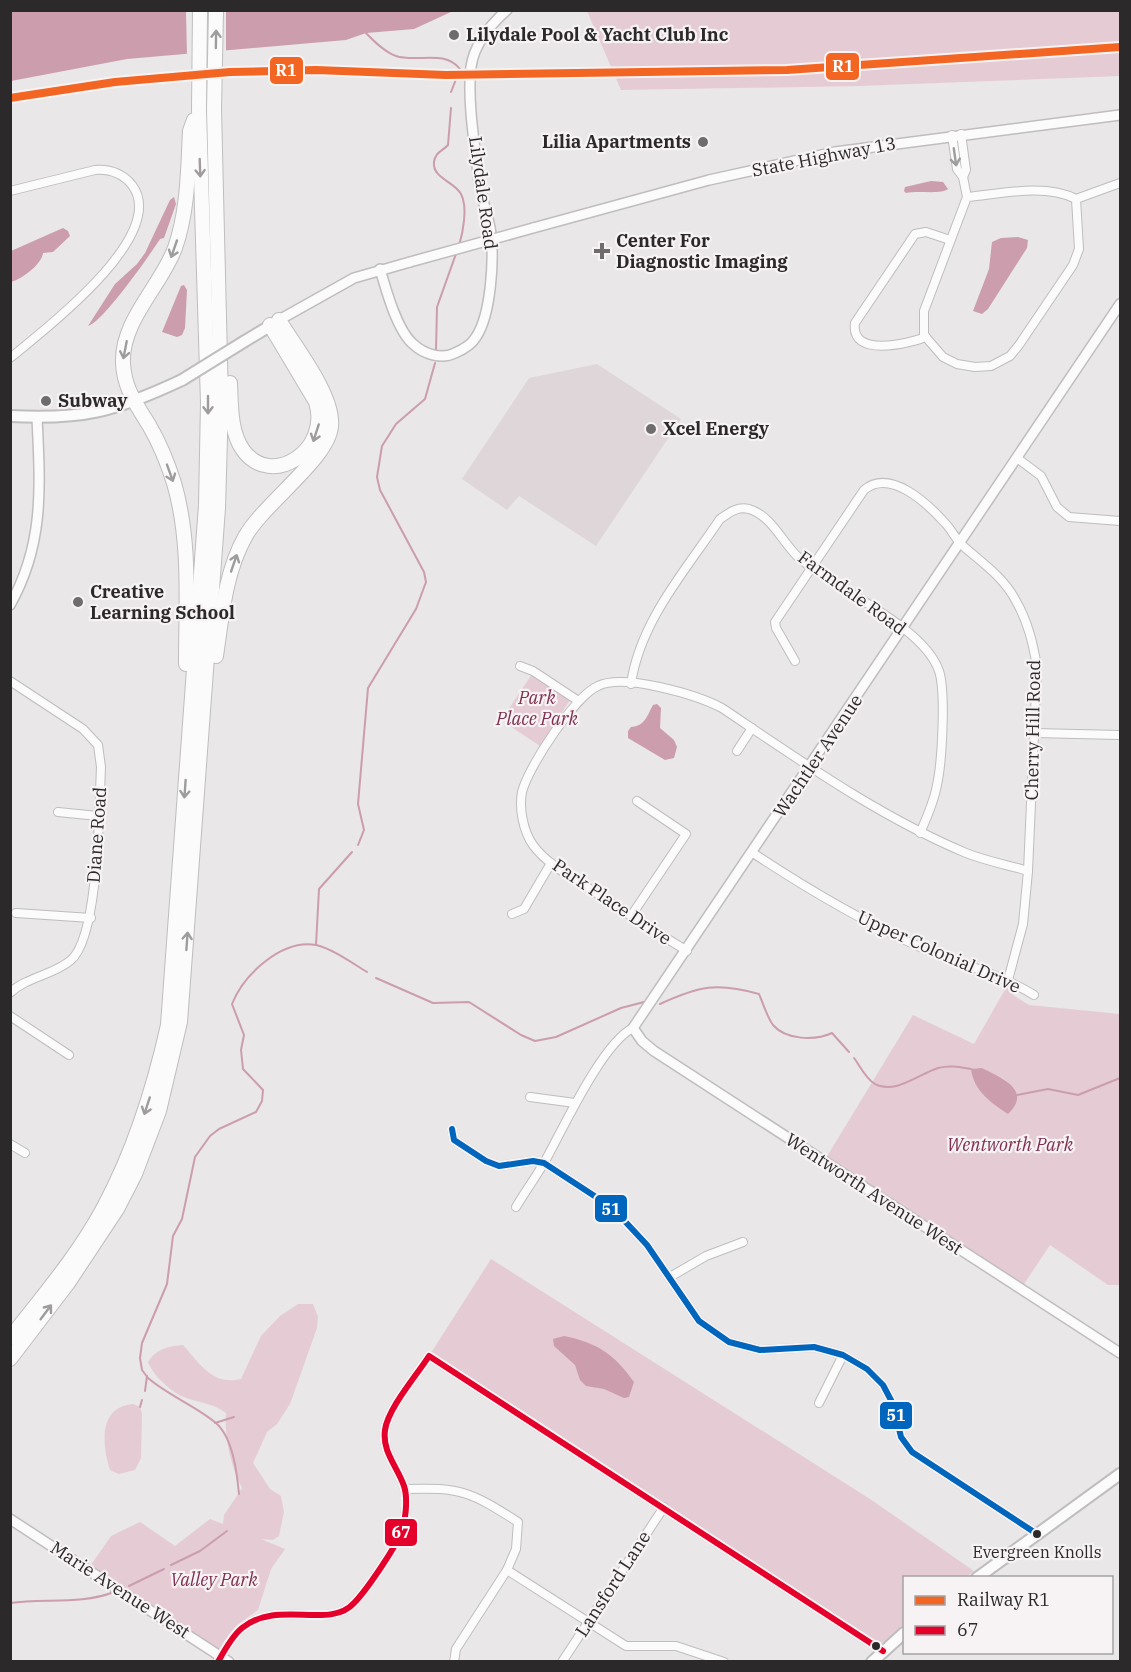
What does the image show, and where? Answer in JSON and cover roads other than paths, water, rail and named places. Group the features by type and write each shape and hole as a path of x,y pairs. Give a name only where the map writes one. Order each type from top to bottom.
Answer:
{"highway":[{"path":"10,1338 69,1261 103,1209 126,1164 147,1108 168,1025 206,505 208,403 199,110 200,10"},
{"path":"10,1359 68,1284 117,1209 135,1174 159,1111 180,1022 218,508 221,401 215,115 216,10"},
{"path":"187,757 183,524 166,463 150,426 133,402 124,374 124,347 131,327 165,271 175,246 186,195 190,131 199,110"},
{"path":"215,115 222,153 226,316 233,425 238,442 251,458 261,463 279,464 298,458 313,443 319,425 319,412 275,323"},
{"path":"202,744 227,586 234,561 260,514 316,459 327,443 332,427 330,409 324,394 275,323"}],"main road":[{"path":"10,416 37,417 96,413 133,402 182,380 275,323"},
{"path":"980,1576 1120,1474"},
{"path":"872,1662 903,1634"}],"street":[{"name":"Lilydale Road","path":"380,269 403,330 414,345 439,357 452,355 475,339 482,326 492,255 491,234 479,180 472,121 471,67 474,55 489,28 507,10"},
{"name":"State Highway 13","path":"275,323 328,291 380,269 775,164 835,152 1120,115"},
{"path":"957,135 957,169 963,177 967,196 924,311 922,323 926,337 934,349 957,364 991,366 1010,356 1073,265 1079,249 1076,199"},
{"path":"10,191 90,171 106,170 121,175 132,186 139,211 128,242 117,258 62,316 10,358"},
{"path":"967,196 1034,191 1061,194 1076,199 1120,183"},
{"path":"926,337 915,342 869,346 855,334 855,323 915,234 927,232 950,240"},
{"name":"Wachtler Avenue","path":"516,1207 544,1163 575,1103 615,1044 625,1032 633,1028 687,951 1120,304"},
{"path":"10,605 23,582 39,520 37,417"},
{"path":"1017,458 1041,476 1057,507 1070,517 1120,521"},
{"name":"Cherry Hill Road","path":"795,661 776,628 776,622 864,490 879,481 894,483 927,506 945,523 960,543 1001,579 1026,621 1037,667 1028,872 1023,924 1008,980"},
{"name":"Farmdale Road","path":"631,684 634,661 646,630 720,519 735,509 749,509 761,516 796,555 812,568 903,629 930,654 938,670 942,689 938,783 931,808 920,832"},
{"path":"520,666 533,671 577,700"},
{"name":"Diane Road","path":"10,681 83,729 98,745 102,767 91,918 80,947 71,960 10,993"},
{"name":"Park Place Drive","path":"687,951 551,863 532,844 522,820 522,792 532,769 577,700 599,685 616,682 700,696 865,803 920,832 969,854 1028,872"},
{"path":"737,751 752,728"},
{"path":"1034,733 1120,735"},
{"path":"631,916 686,834 637,801"},
{"path":"58,812 98,816"},
{"name":"Upper Colonial Drive","path":"753,853 807,888 869,923 921,947 1008,980 1034,995"},
{"path":"513,914 524,909 551,863"},
{"path":"16,913 91,918"},
{"path":"10,1016 69,1055"},
{"name":"Wentworth Avenue West","path":"633,1028 642,1041 654,1051 1120,1353"},
{"path":"530,1096 575,1103"},
{"path":"452,1130 454,1140 492,1163 499,1166 533,1161 544,1163 596,1197 620,1216 647,1245 699,1321 729,1342 760,1350 814,1347 843,1355 867,1369 883,1385 893,1404 901,1437 912,1452 1037,1534"},
{"path":"10,1144 25,1153"},
{"path":"670,1277 706,1256 743,1242"},
{"path":"819,1403 843,1355"},
{"path":"222,1660 240,1629 259,1617 278,1613 330,1615 354,1604 400,1535 405,1519 405,1489 386,1451 385,1437 389,1416 429,1356 883,1651"},
{"path":"405,1489 444,1487 465,1492 483,1500 518,1522 516,1549 507,1570 456,1649 454,1662"},
{"name":"Lansford Lane","path":"562,1662 664,1507"},
{"name":"Marie Avenue West","path":"10,1519 222,1660"},
{"path":"507,1570 626,1646 676,1646 724,1662"}],"waterway":[{"path":"365,32 383,49 396,56 438,58 454,63 460,69 451,92"},
{"path":"451,108 448,145 438,154 434,167 440,176 458,190 463,199 464,220 459,246"},
{"path":"436,350 437,307 457,251"},
{"path":"358,845 364,830 358,804 368,688 416,609 426,582 424,572 380,490 377,477 382,446 396,424 425,399 435,363"},
{"path":"316,945 319,889 352,852"},
{"path":"239,1494 233,1456 222,1429 208,1417 148,1378 142,1370 140,1358 142,1343 167,1284 173,1236 182,1219 195,1157 210,1136 219,1129 256,1112 262,1101 263,1090 243,1069 241,1050 244,1035 232,1004 245,981 278,953 290,947 303,945 316,945 329,950 367,972"},
{"path":"376,978 433,1003 469,1002 521,1035 535,1041 556,1037 621,1008 644,1002"},
{"path":"660,1004 686,993 708,988 744,990 759,994 771,1022 785,1034 809,1038 832,1033 849,1052"},
{"path":"854,1058 869,1079 883,1087 899,1085 942,1067 971,1069"},
{"path":"1017,1095 1048,1089 1078,1095 1120,1078"},
{"path":"145,1391 147,1376"},
{"path":"140,1407 142,1400"},
{"path":"215,1423 234,1417"},
{"path":"171,1565 200,1551 227,1531"},
{"path":"129,1586 164,1569"},
{"path":"10,1603 76,1600 114,1592"}],"rail line":[{"name":"R1","path":"10,98 115,82 230,72 316,70 446,75 787,70 1120,47"}],"place":[{"name":"Lilydale Pool & Yacht Club Inc","path":"454,35"},
{"name":"Lilia Apartments","path":"703,142"},
{"name":"Center For Diagnostic Imaging","path":"602,251"},
{"name":"Subway","path":"46,401"},
{"name":"Xcel Energy","path":"651,429"},
{"name":"Creative Learning School","path":"78,602"},
{"name":"Evergreen Knolls","path":"1037,1534"}],"park label":[{"name":"Park Place Park","path":"537,708"},
{"name":"Wentworth Park","path":"1010,1145"},
{"name":"Valley Park","path":"214,1580"}]}
